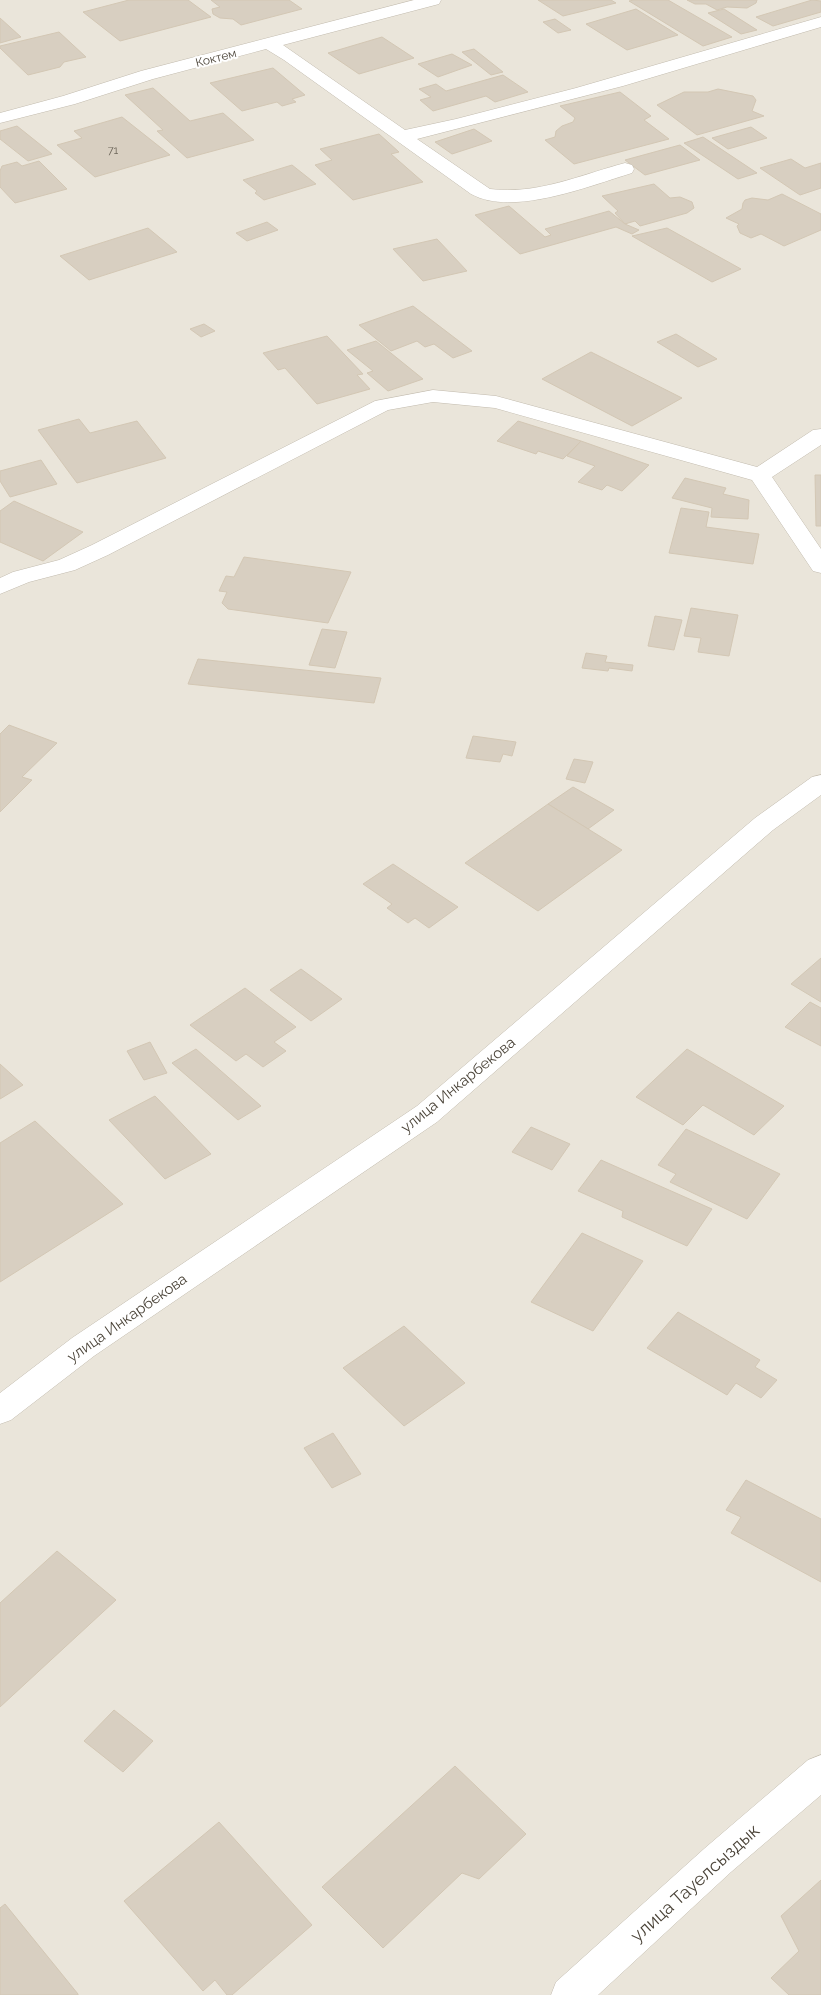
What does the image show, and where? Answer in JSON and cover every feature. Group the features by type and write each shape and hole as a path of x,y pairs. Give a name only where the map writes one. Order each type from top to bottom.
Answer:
{"street":[{"name":"Коктем","path":"0,118 69,100 147,76 433,0"},
{"path":"401,136 433,131 564,96 727,51 821,22"},
{"path":"269,44 290,56 401,136 486,194 502,197 526,194 625,169"},
{"path":"0,587 22,577 67,565 100,550 382,405 433,396 496,402 760,475 821,566"},
{"path":"760,475 821,435"},
{"name":"улица Инкарбекова","path":"0,1411 83,1347 427,1114 764,824 821,783"},
{"name":"улица Тауелсыздык","path":"570,1995 718,1860 821,1772"}],"shaded area":[{"path":"0,0 821,0 821,1995 0,1995"}],"building":[{"path":"129,0 188,0 211,17 120,41 83,12"},
{"path":"211,0 289,0 302,9 241,25 233,19 220,18 213,14 212,9 220,7"},
{"path":"538,0 611,0 616,3 563,16"},
{"path":"668,0 732,37 703,46 629,1"},
{"path":"687,0 757,0 756,3 747,8 727,7 717,10 706,4 695,4"},
{"path":"812,0 821,1 821,12 773,26 756,17"},
{"path":"636,9 678,35 627,50 586,24"},
{"path":"724,9 757,30 741,34 708,13"},
{"path":"0,18 21,37 0,43"},
{"path":"555,19 571,30 558,33 543,22"},
{"path":"59,32 86,57 64,62 60,67 28,75 0,48 0,46"},
{"path":"382,37 414,58 359,74 328,53"},
{"path":"474,49 503,72 491,75 462,52"},
{"path":"452,54 472,65 438,77 418,64"},
{"path":"273,68 305,95 292,99 296,102 282,106 277,102 242,111 210,83"},
{"path":"503,75 528,92 495,102 486,96 433,111 420,100 431,97 419,89 436,84 446,91"},
{"path":"153,88 190,121 223,113 254,140 187,158 157,131 163,130 125,95"},
{"path":"718,89 753,96 756,100 752,111 764,116 697,135 657,105 684,92 708,92"},
{"path":"620,92 651,116 644,120 669,139 574,164 545,140 555,137 556,131 562,126 573,122 575,118 560,106"},
{"path":"122,117 170,155 95,177 57,145 82,138 74,131"},
{"path":"17,126 52,154 28,161 0,139 0,131"},
{"path":"751,127 767,138 728,149 712,138"},
{"path":"474,129 492,141 452,154 435,142"},
{"path":"379,134 399,152 391,154 423,182 353,200 315,165 332,160 320,149"},
{"path":"703,137 757,173 738,179 684,143"},
{"path":"680,145 700,160 645,175 625,160"},
{"path":"791,159 805,168 821,163 821,188 800,195 760,168"},
{"path":"39,161 67,189 15,203 0,187 0,171 2,166 17,162 22,166"},
{"path":"292,165 316,184 264,200 255,193 257,191 243,180"},
{"path":"654,184 670,198 680,197 692,202 694,208 687,213 640,226 635,221 625,224 615,213 618,211 602,196"},
{"path":"782,194 821,214 821,230 784,246 761,234 751,238 740,233 737,226 739,224 726,218 742,209 745,200 752,198 768,200"},
{"path":"509,206 545,237 551,235 545,229 609,211 625,224 639,230 632,234 616,227 520,254 475,215"},
{"path":"267,222 278,230 247,241 236,233"},
{"path":"148,228 177,252 89,280 60,256"},
{"path":"667,228 741,269 712,282 632,236"},
{"path":"437,239 467,271 423,281 393,249"},
{"path":"413,306 472,351 453,358 434,344 425,347 417,341 391,351 359,325"},
{"path":"204,324 215,331 201,337 190,329"},
{"path":"676,334 717,359 698,367 657,342"},
{"path":"327,336 363,374 357,375 370,389 317,404 285,368 278,370 263,353"},
{"path":"376,341 423,379 388,391 367,373 373,371 347,350"},
{"path":"591,352 682,398 632,426 542,379"},
{"path":"79,419 90,433 137,421 166,458 77,483 38,430"},
{"path":"518,421 581,441 563,459 538,451 536,454 497,441"},
{"path":"581,441 649,465 622,491 607,485 602,490 578,482 595,466 567,456"},
{"path":"41,460 57,484 10,497 0,481 0,471"},
{"path":"815,475 821,475 821,526 816,526"},
{"path":"685,478 726,488 723,494 749,500 748,519 711,517 712,508 672,498"},
{"path":"14,501 83,532 43,561 0,542 0,511"},
{"path":"681,508 709,512 706,527 759,534 753,564 669,553"},
{"path":"244,557 351,572 328,623 228,609 222,603 227,592 219,591 226,576 234,577"},
{"path":"691,608 738,615 729,656 698,652 701,638 684,636"},
{"path":"655,616 682,620 674,650 648,646"},
{"path":"322,629 347,632 335,668 309,665"},
{"path":"586,653 607,656 605,662 633,665 632,671 609,668 608,671 582,668"},
{"path":"198,659 381,678 374,703 188,684"},
{"path":"9,725 57,743 22,777 32,780 0,812 0,734"},
{"path":"473,736 516,742 512,756 503,754 500,762 466,758"},
{"path":"574,759 593,762 585,783 566,779"},
{"path":"573,787 614,810 588,829 548,804"},
{"path":"548,804 622,850 538,911 465,863"},
{"path":"393,864 458,907 429,928 415,918 408,923 387,908 392,904 363,884"},
{"path":"821,958 821,1002 791,984"},
{"path":"301,969 342,999 311,1021 270,990"},
{"path":"245,988 296,1027 274,1042 286,1051 263,1067 246,1054 236,1061 190,1025"},
{"path":"810,1002 821,1008 821,1046 785,1027"},
{"path":"150,1042 167,1073 144,1080 127,1051"},
{"path":"196,1049 261,1106 238,1120 172,1063"},
{"path":"687,1049 784,1106 754,1135 703,1105 683,1125 636,1097"},
{"path":"0,1064 23,1085 0,1099"},
{"path":"155,1096 211,1154 165,1179 109,1120"},
{"path":"35,1121 123,1204 0,1282 0,1143"},
{"path":"531,1127 570,1144 552,1170 512,1152"},
{"path":"686,1129 780,1174 747,1219 670,1182 676,1174 658,1165"},
{"path":"601,1160 712,1209 687,1246 622,1217 623,1211 578,1191"},
{"path":"582,1233 643,1261 593,1331 531,1302"},
{"path":"678,1312 760,1360 755,1367 777,1380 761,1398 736,1383 727,1395 647,1348"},
{"path":"404,1326 465,1383 404,1426 343,1368"},
{"path":"333,1433 361,1474 332,1488 304,1448"},
{"path":"746,1480 821,1519 821,1582 731,1533 741,1517 726,1510"},
{"path":"57,1551 116,1600 0,1707 0,1603"},
{"path":"114,1710 153,1741 123,1772 84,1741"},
{"path":"455,1766 526,1834 479,1879 462,1873 383,1948 322,1887"},
{"path":"219,1822 312,1925 232,1995 227,1995 215,1980 203,1991 124,1901"},
{"path":"821,1880 821,1995 789,1995 771,1978 799,1951 781,1916"},
{"path":"5,1904 78,1995 0,1995 0,1908"}]}
